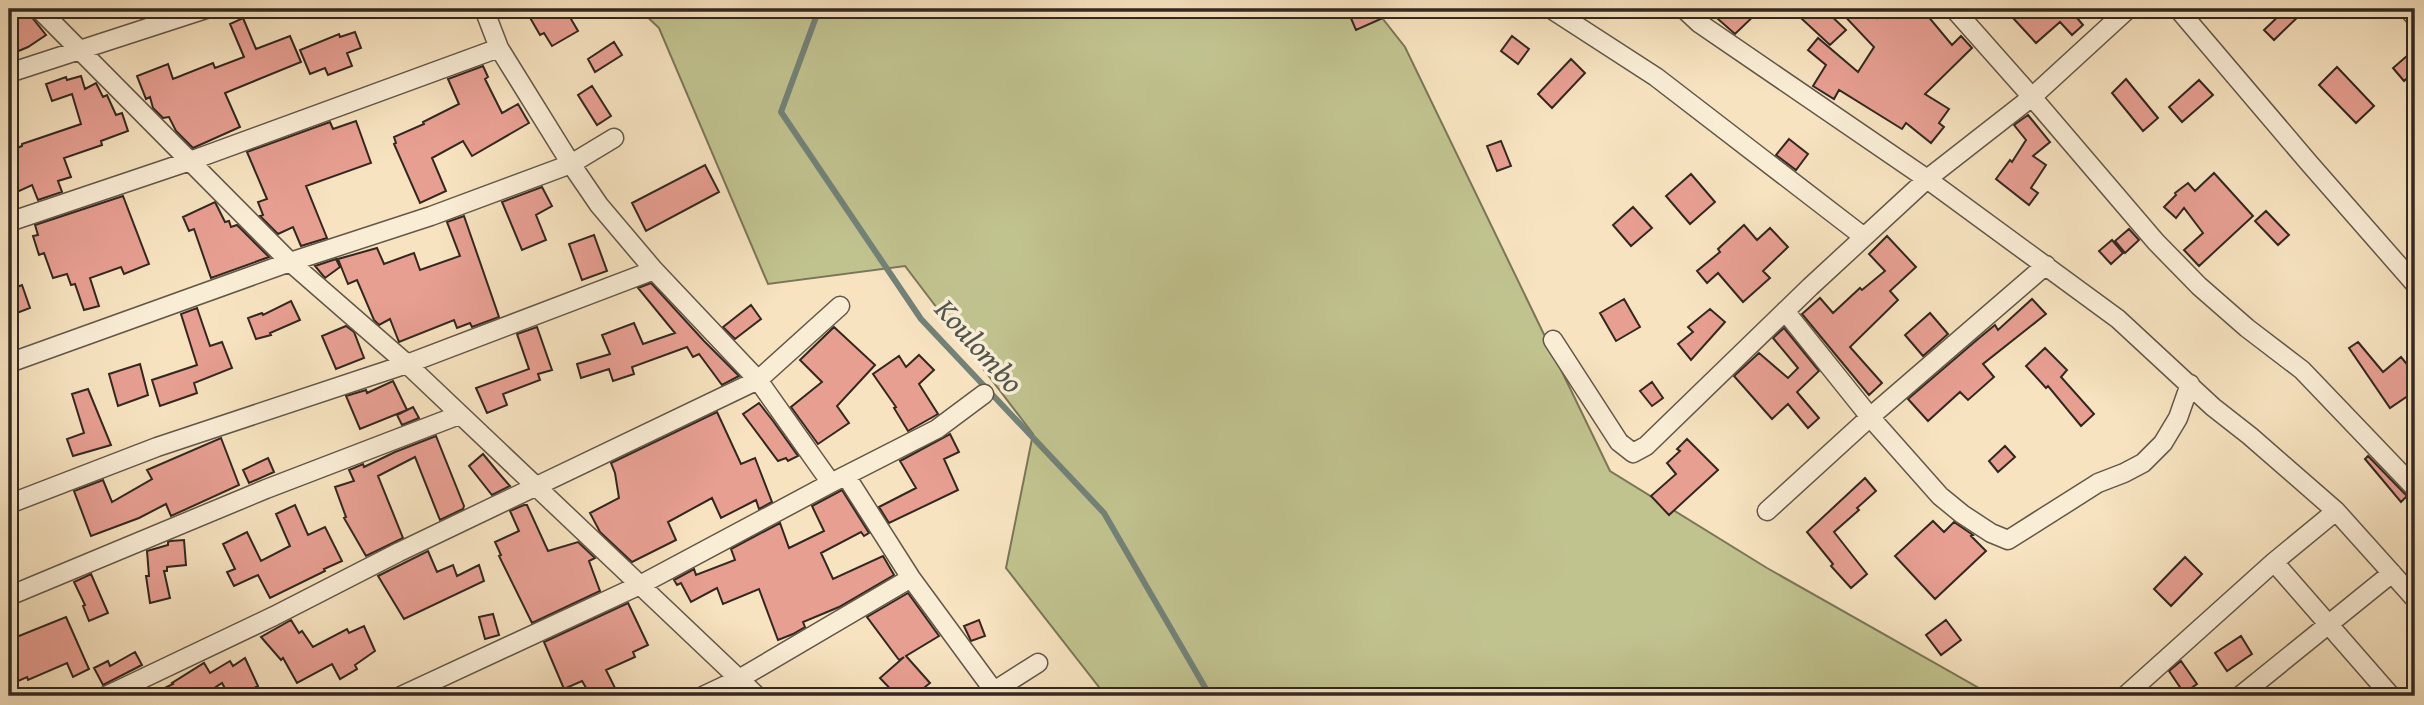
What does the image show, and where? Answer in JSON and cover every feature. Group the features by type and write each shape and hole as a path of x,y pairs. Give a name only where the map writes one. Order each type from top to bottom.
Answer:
{"street":[{"path":"39,9 290,262 407,363 757,696"},
{"path":"9,73 206,9"},
{"path":"484,9 499,48 599,205 654,270 758,380 839,479 990,694 1038,663"},
{"path":"1684,9 1699,23 1927,179 2118,318 2213,407 2336,511 2415,599"},
{"path":"1954,9 2156,242 2199,286 2247,328 2302,370 2415,488"},
{"path":"1553,340 1619,442 1633,453 1646,446 1785,311 1927,179 2032,97 2128,9"},
{"path":"2178,9 2317,173 2412,273"},
{"path":"2408,9 2415,17"},
{"path":"1560,11 1656,77 1864,237"},
{"path":"9,222 190,161 499,48"},
{"path":"9,363 290,262 431,216 571,164 614,138"},
{"path":"1767,511 1870,417 2046,265"},
{"path":"9,504 157,447 407,363 654,270"},
{"path":"106,696 758,380 840,306"},
{"path":"1785,311 1870,417 1940,496 2001,539 2007,540 2098,483 2143,463 2168,435 2178,418 2190,384"},
{"path":"401,696 640,585 937,429 984,394"},
{"path":"12,590 459,415"},
{"path":"2125,696 2274,562 2336,511"},
{"path":"2274,562 2391,696"},
{"path":"2240,696 2392,573"},
{"path":"703,696 739,679 911,578"}],"green space":[{"path":"639,9 1375,9 1405,47 1610,471 1767,568 1993,696 1106,696 1006,568 1033,434 905,266 768,284 659,28"}],"building":[{"path":"9,9 28,9 46,35 9,55"},
{"path":"525,9 583,9 571,19 578,31 552,46 544,33 540,35"},
{"path":"1347,9 1403,9 1356,30"},
{"path":"1728,9 1761,9 1735,34 1718,19"},
{"path":"1812,9 1824,9 1846,30 1830,45 1802,19"},
{"path":"1838,9 1869,9 1877,18 1886,9 1922,9 1952,45 1961,36 1972,48 1925,94 1949,109 1939,123 1944,127 1931,143 1906,123 1902,129 1839,90 1834,99 1813,86 1826,65 1808,50 1818,38 1858,72 1874,47"},
{"path":"2023,9 2075,9 2072,12 2083,25 2072,35 2060,22 2036,43 2013,18"},
{"path":"2286,9 2306,9 2274,40 2264,30"},
{"path":"243,18 256,49 290,36 301,62 225,93 240,127 193,148 176,131 169,117 163,118 153,108 150,97 146,99 137,76 168,64 173,79 213,63 215,68 244,57 230,24"},
{"path":"355,32 361,48 347,53 352,66 328,75 325,68 310,74 300,50 339,34 340,37"},
{"path":"1512,36 1529,49 1518,64 1501,51"},
{"path":"614,42 622,55 595,72 588,59"},
{"path":"2415,49 2415,71 2404,81 2393,68"},
{"path":"1571,59 1585,73 1552,108 1538,94"},
{"path":"483,66 488,77 485,79 502,113 518,104 529,123 472,156 463,141 432,158 446,191 420,203 394,144 394,137 459,104 448,79"},
{"path":"2337,67 2374,106 2356,123 2319,85"},
{"path":"81,76 85,89 96,83 103,97 107,95 116,115 122,113 128,131 101,141 102,145 64,158 71,177 58,181 62,192 38,200 32,185 17,192 9,171 9,151 81,124 72,94 52,101 46,84 66,77 67,80"},
{"path":"2126,79 2158,118 2143,131 2112,93"},
{"path":"2199,80 2213,95 2182,122 2169,107"},
{"path":"592,86 611,116 597,125 578,95"},
{"path":"2028,115 2050,142 2033,156 2046,165 2031,188 2038,193 2029,205 1996,179 2010,160 2012,162 2026,140 2014,125"},
{"path":"356,121 371,163 306,186 327,238 301,246 293,227 278,234 260,216 263,215 258,202 267,199 247,152 330,122 333,129"},
{"path":"1789,139 1808,154 1796,170 1776,155"},
{"path":"1501,141 1511,166 1497,171 1487,146"},
{"path":"705,165 719,192 646,231 632,203"},
{"path":"2214,173 2253,216 2199,266 2184,250 2203,233 2184,208 2176,218 2164,207 2175,193 2188,183 2195,191"},
{"path":"1691,174 1715,202 1690,224 1666,196"},
{"path":"542,187 552,206 536,215 546,240 522,250 502,202"},
{"path":"123,196 149,264 124,274 121,267 90,278 99,306 84,310 75,284 71,285 67,274 53,278 44,253 39,255 33,236 38,235 35,225"},
{"path":"215,202 225,222 229,221 231,227 237,225 269,257 211,278 194,229 189,231 183,217"},
{"path":"1633,207 1652,228 1631,246 1613,225"},
{"path":"2266,211 2289,235 2278,245 2255,221"},
{"path":"464,216 499,317 472,327 470,323 457,328 454,320 399,342 390,319 379,325 374,320 357,280 348,284 338,259 377,248 384,264 414,253 420,270 460,256 447,222"},
{"path":"1744,225 1757,240 1770,228 1788,247 1763,271 1770,278 1743,302 1718,273 1707,283 1697,271 1720,252 1718,249"},
{"path":"2129,229 2139,240 2125,253 2115,241"},
{"path":"594,235 607,271 582,280 569,244"},
{"path":"1887,236 1916,267 1890,291 1898,300 1850,347 1882,383 1869,395 1802,314 1820,298 1833,313 1860,288 1862,290 1885,271 1869,254"},
{"path":"2112,240 2123,253 2111,264 2099,251"},
{"path":"336,259 340,267 325,278 315,266"},
{"path":"651,283 739,376 722,385 699,354 693,357 687,347 632,367 634,374 613,381 609,369 581,378 577,364 610,354 602,335 634,323 643,344 675,333 638,288"},
{"path":"22,285 30,308 9,316 9,290"},
{"path":"1624,299 1640,327 1616,341 1600,313"},
{"path":"2032,299 2046,314 1983,364 1994,377 1968,400 1960,392 1928,421 1908,399 1995,325 1998,330"},
{"path":"291,301 300,320 270,333 271,335 256,339 248,318 262,313 263,315"},
{"path":"751,305 761,319 735,339 723,327"},
{"path":"197,308 210,346 222,342 232,368 194,383 197,393 160,406 152,380 197,365 181,314"},
{"path":"1710,309 1725,322 1691,360 1678,344 1693,332 1688,327"},
{"path":"1930,313 1948,334 1923,356 1905,335"},
{"path":"346,326 354,332 364,358 336,369 322,336"},
{"path":"537,327 552,370 538,374 540,380 503,394 507,405 487,413 476,388 529,369 517,334"},
{"path":"834,327 875,365 837,406 849,423 818,444 791,407 822,382 800,360"},
{"path":"1784,328 1819,371 1797,392 1819,418 1808,428 1788,404 1772,419 1734,376 1759,353 1788,378 1798,368 1773,338"},
{"path":"2358,342 2383,372 2401,357 2415,374 2415,391 2390,408 2349,348"},
{"path":"2045,348 2067,370 2061,377 2094,414 2081,426 2048,386 2046,388 2026,366"},
{"path":"919,355 934,370 919,384 938,414 908,431 894,408 896,407 873,374 899,356 906,367"},
{"path":"140,364 148,395 118,406 109,374"},
{"path":"393,381 407,410 360,429 346,396 366,390 367,393"},
{"path":"1652,382 1663,398 1652,406 1640,391"},
{"path":"88,389 111,445 73,456 67,439 84,433 72,394"},
{"path":"759,403 798,456 788,461 786,458 778,461 743,414"},
{"path":"413,407 419,418 402,425 397,415"},
{"path":"717,412 741,464 755,458 772,502 759,509 756,500 721,518 712,498 668,522 676,540 632,562 600,532 590,513 619,498 611,463"},
{"path":"950,434 959,452 944,459 958,490 889,523 879,507 916,488 900,461"},
{"path":"436,436 463,509 440,520 415,457 378,476 403,538 366,556 344,518 346,517 335,487 354,481 349,470 363,464 364,467"},
{"path":"221,438 239,485 171,516 166,504 139,518 91,536 74,491 103,480 112,502 152,479 147,470"},
{"path":"1687,439 1718,470 1669,515 1651,496 1676,474 1667,463 1680,451 1677,449"},
{"path":"2005,446 2015,457 1998,472 1989,461"},
{"path":"483,454 510,486 492,495 469,466"},
{"path":"2368,456 2407,496 2401,502 2365,459"},
{"path":"268,458 274,472 249,483 243,470"},
{"path":"1865,478 1876,491 1834,532 1867,574 1851,588 1831,566 1833,564 1807,532"},
{"path":"842,490 869,533 864,536 861,532 821,553 833,579 883,556 894,575 839,607 803,622 805,627 793,634 778,640 759,589 723,604 717,588 691,602 681,583 677,585 674,580 694,569 696,575 735,560 731,549 780,523 789,548 824,531 812,506"},
{"path":"295,505 308,535 325,527 342,561 270,598 258,575 234,586 227,572 235,569 223,544 247,532 261,561 290,546 276,514"},
{"path":"527,505 548,551 578,542 595,558 589,561 600,591 532,623 499,556 501,555 495,542 519,531 510,511"},
{"path":"1933,521 1944,532 1954,522 1973,535 1971,536 1986,551 1935,599 1895,556"},
{"path":"184,540 186,565 167,567 167,571 164,571 170,598 150,603 146,576 149,576 147,551 168,545 170,541"},
{"path":"428,551 437,572 453,565 457,576 479,565 484,581 404,619 378,576"},
{"path":"2185,557 2202,574 2171,606 2154,589"},
{"path":"91,574 108,613 89,621 74,582"},
{"path":"908,593 939,636 906,656 930,683 914,696 897,696 880,678 904,657 899,660 867,617"},
{"path":"628,603 648,645 633,652 635,657 606,670 619,696 591,696 582,681 564,689 544,642"},
{"path":"493,614 499,635 485,639 479,617"},
{"path":"66,617 89,669 73,677 67,663 9,685 9,640"},
{"path":"291,620 313,647 347,629 349,633 364,626 375,651 355,665 357,669 340,679 332,664 297,683 283,658 281,660 261,637"},
{"path":"979,620 985,636 971,641 964,626"},
{"path":"1946,620 1961,640 1941,655 1926,635"},
{"path":"2241,636 2252,654 2227,671 2215,653"},
{"path":"135,652 142,665 103,685 94,668 108,661 110,666"},
{"path":"245,658 258,686 238,696 229,696 222,683 202,696 148,696 173,684 204,663 210,673 230,661 233,666"},
{"path":"2181,661 2197,684 2184,693 2169,671"}],"waterway":[{"name":"Koulombo","path":"819,9 781,112 921,319 1104,513 1210,696"}]}
